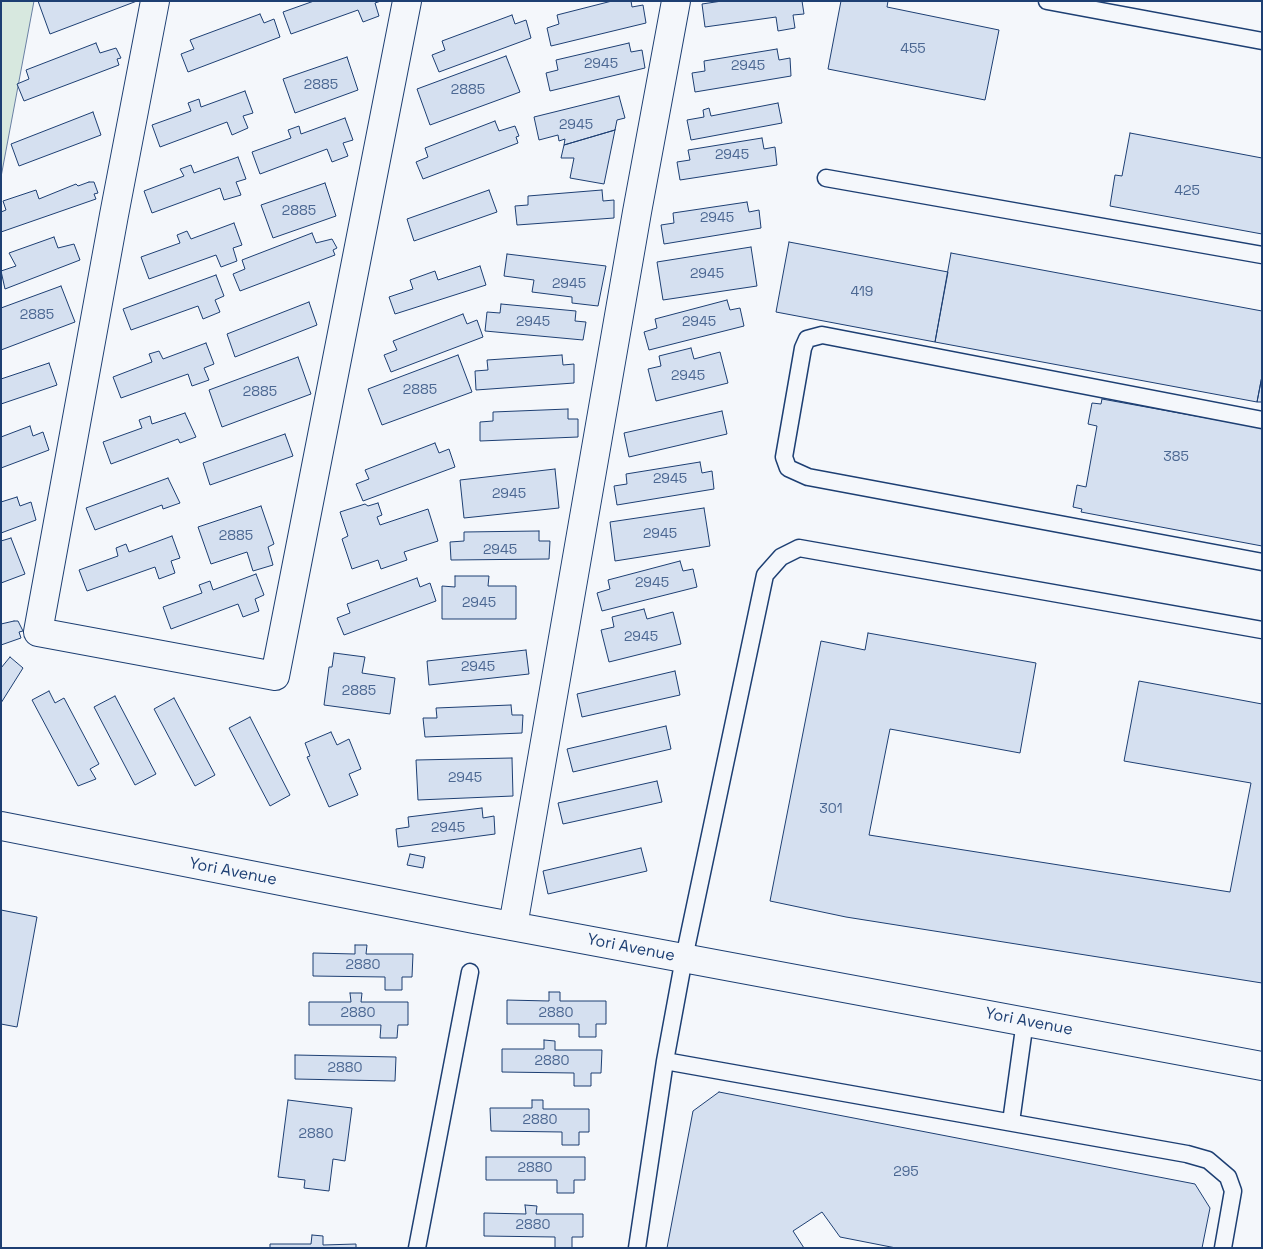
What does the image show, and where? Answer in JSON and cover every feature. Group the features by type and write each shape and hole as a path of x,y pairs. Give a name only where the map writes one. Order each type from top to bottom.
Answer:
{"street":[{"path":"156,1 114,215 38,632 275,676 407,1"},
{"path":"513,926 630,250 676,1"},
{"name":"Yori Avenue","path":"1,826 513,926 1262,1066"}],"lane":[{"path":"1046,1 1262,42"},
{"path":"826,178 1262,256"},
{"path":"1262,420 822,335 807,339 803,348 784,457 788,468 808,478 1262,562"},
{"path":"637,1248 665,1061 684,958 765,575 782,557 799,548 1262,630"},
{"path":"417,1248 470,972"},
{"path":"1011,1122 1025,1021"},
{"path":"665,1061 1187,1154 1208,1160 1228,1177 1233,1191 1223,1248"}],"shaded area":[{"path":"1,1 34,1 1,177"}],"building":[{"path":"38,1 137,1 50,34"},
{"path":"314,1 381,1 375,3 379,16 363,22 358,10 291,34 283,12"},
{"path":"612,1 631,1 632,7 643,5 646,23 551,46 547,28 559,24 557,15"},
{"path":"722,1 802,1 804,14 793,15 795,28 778,31 776,17 705,27 702,4"},
{"path":"841,1 888,1 887,7 999,30 985,100 828,69"},
{"path":"260,14 264,23 274,19 280,37 188,72 181,54 194,49 190,40"},
{"path":"512,15 515,24 526,20 531,38 439,72 432,55 445,50 442,41"},
{"path":"96,43 100,53 116,48 121,58 117,59 119,65 24,101 17,84 29,79 26,70"},
{"path":"629,43 631,52 642,50 645,68 550,91 546,73 558,70 556,60"},
{"path":"777,49 779,60 790,58 791,76 695,92 692,73 705,71 704,61"},
{"path":"506,56 520,92 430,125 417,89"},
{"path":"347,57 358,90 295,113 283,79"},
{"path":"245,91 253,113 243,116 248,128 232,135 227,122 160,147 152,125 191,111 188,103 199,99 201,107"},
{"path":"619,96 625,118 617,120 615,130 564,145 565,139 559,141 558,135 539,140 534,117"},
{"path":"778,103 782,123 691,140 687,120 704,117 703,110 709,108 711,116"},
{"path":"93,112 101,135 19,166 11,144"},
{"path":"345,118 353,140 343,143 348,156 332,162 327,149 260,174 252,152 291,138 288,130 299,126 301,134"},
{"path":"495,121 499,131 515,126 519,136 516,137 518,143 423,179 416,162 428,157 425,148"},
{"path":"615,130 604,184 570,178 574,158 561,158 564,145"},
{"path":"1130,133 1262,158 1262,234 1110,206 1115,175 1122,176"},
{"path":"762,138 764,149 775,147 777,165 680,180 677,162 690,160 688,150"},
{"path":"238,157 246,179 236,182 241,195 224,200 220,188 152,213 144,191 184,176 180,169 191,165 194,173"},
{"path":"94,182 98,193 94,194 96,199 1,232 1,212 6,210 3,201 36,190 39,199 76,184 78,186"},
{"path":"325,183 336,216 273,238 261,205"},
{"path":"489,190 497,212 414,241 407,219"},
{"path":"602,190 603,201 614,200 614,218 517,225 515,206 528,205 528,196"},
{"path":"747,202 749,212 759,210 761,228 664,244 661,225 674,223 673,213"},
{"path":"234,223 242,245 233,248 237,261 221,267 216,255 149,279 141,257 180,243 177,235 187,231 191,239"},
{"path":"312,233 316,243 332,239 337,248 333,250 335,255 240,291 233,274 245,269 242,260"},
{"path":"54,237 58,248 74,244 80,260 5,289 1,271 16,266 9,253"},
{"path":"789,242 948,272 935,342 776,312"},
{"path":"751,247 757,286 663,300 657,262"},
{"path":"951,253 1262,311 1262,376 1257,402 935,342"},
{"path":"507,254 606,266 598,306 572,303 572,297 532,292 534,280 504,276"},
{"path":"480,266 486,285 395,314 389,297 413,289 410,280 435,271 438,280"},
{"path":"216,275 224,296 215,300 220,312 203,319 198,306 131,330 123,309"},
{"path":"61,286 75,322 1,350 1,308"},
{"path":"727,300 730,310 740,308 744,326 649,350 644,332 657,328 655,319"},
{"path":"309,302 317,325 235,357 227,334"},
{"path":"501,304 576,311 575,321 586,322 583,340 485,331 487,312 500,313"},
{"path":"463,314 467,324 477,320 483,337 391,372 384,355 397,350 393,341"},
{"path":"206,343 214,364 204,368 209,380 192,386 188,374 121,398 113,377 152,362 149,354 159,351 163,359"},
{"path":"691,348 694,359 720,352 728,383 656,401 648,369 661,366 659,356"},
{"path":"458,355 472,392 382,425 368,389"},
{"path":"562,355 563,365 574,364 574,383 476,390 475,371 488,370 487,360"},
{"path":"298,357 311,394 222,427 209,390"},
{"path":"49,363 57,385 1,404 1,379"},
{"path":"1262,376 1262,402 1257,402"},
{"path":"1102,399 1262,428 1262,546 1081,512 1082,509 1073,507 1077,485 1086,487 1097,426 1088,424 1092,403 1101,404"},
{"path":"568,409 568,419 578,419 578,437 480,441 480,422 493,421 493,412"},
{"path":"722,411 727,434 629,457 624,433"},
{"path":"185,413 196,437 180,443 178,439 111,464 103,442 142,428 139,420 150,416 152,424"},
{"path":"30,426 33,436 43,432 49,450 1,468 1,437"},
{"path":"285,434 293,456 210,485 203,463"},
{"path":"435,443 439,453 449,449 455,467 363,501 356,484 369,479 365,470"},
{"path":"700,462 702,473 712,471 714,489 617,505 614,486 627,484 626,474"},
{"path":"555,469 559,508 464,518 460,480"},
{"path":"168,478 180,503 163,509 162,505 95,530 86,508"},
{"path":"17,497 20,506 31,502 36,520 1,533 1,502"},
{"path":"378,503 382,515 377,517 380,525 428,509 438,541 404,552 407,560 381,569 378,560 352,569 342,539 348,536 340,512 365,504 368,506"},
{"path":"261,506 274,544 268,547 273,565 253,571 247,552 211,564 198,527"},
{"path":"704,508 710,546 615,561 610,522"},
{"path":"539,531 539,541 550,541 549,559 451,560 450,542 464,541 464,532"},
{"path":"172,536 180,558 171,561 175,573 159,579 155,567 87,591 79,570 118,556 116,548 126,544 129,552"},
{"path":"11,538 25,574 1,583 1,541"},
{"path":"680,561 683,571 693,569 697,587 602,611 597,593 610,589 608,580"},
{"path":"256,574 264,595 255,599 259,611 243,617 238,604 171,629 163,607 202,593 199,585 210,581 213,590"},
{"path":"455,576 489,576 488,586 516,586 516,619 442,619 442,586 455,587"},
{"path":"417,578 420,587 430,583 436,601 344,635 337,618 350,613 347,604"},
{"path":"644,609 647,619 673,612 681,644 609,662 601,630 614,627 612,617"},
{"path":"18,621 23,631 19,632 21,638 1,645 1,624"},
{"path":"868,633 1036,663 1020,753 890,729 869,835 1230,892 1251,783 1124,761 1139,681 1262,704 1262,983 846,917 770,901 821,641 865,650"},
{"path":"526,650 529,674 429,685 427,661"},
{"path":"334,653 365,657 362,673 395,678 390,714 324,705 329,667 332,667"},
{"path":"10,657 23,668 1,703 1,668"},
{"path":"675,671 680,695 582,717 577,694"},
{"path":"49,691 55,703 64,698 99,764 90,769 96,779 78,786 32,700"},
{"path":"115,696 156,774 135,785 94,707"},
{"path":"174,698 215,775 195,786 154,709"},
{"path":"511,705 512,715 523,715 522,733 425,737 423,718 437,718 436,708"},
{"path":"250,717 290,795 270,806 229,728"},
{"path":"666,726 671,749 573,772 567,749"},
{"path":"331,732 337,745 349,739 361,769 349,774 358,795 329,807 307,757 310,756 305,743"},
{"path":"512,758 513,796 418,800 416,760"},
{"path":"657,781 662,802 563,824 558,803"},
{"path":"482,808 483,818 494,816 495,834 398,847 396,829 409,827 408,817"},
{"path":"641,848 647,871 548,894 543,871"},
{"path":"410,854 425,857 423,868 407,865"},
{"path":"1,910 37,917 17,1027 1,1024"},
{"path":"355,945 367,945 366,954 413,954 412,977 402,977 402,990 385,990 385,977 313,976 313,953 355,954"},
{"path":"549,992 560,992 560,1001 606,1001 606,1024 596,1024 596,1037 579,1037 579,1024 507,1024 507,1000 549,1001"},
{"path":"350,993 362,993 361,1002 408,1002 408,1025 398,1025 397,1038 380,1038 381,1025 309,1025 309,1002 351,1002"},
{"path":"544,1040 555,1041 555,1050 602,1050 601,1073 591,1073 591,1086 574,1086 574,1073 502,1072 502,1049 544,1049"},
{"path":"295,1055 396,1057 395,1081 295,1079"},
{"path":"719,1092 1195,1184 1210,1208 1202,1248 896,1248 840,1237 822,1212 793,1231 804,1248 667,1248 693,1111"},
{"path":"288,1100 352,1108 345,1161 333,1159 329,1191 304,1188 305,1180 278,1177"},
{"path":"532,1100 543,1100 543,1109 589,1109 589,1132 579,1132 579,1145 562,1145 562,1132 491,1131 490,1108 532,1108"},
{"path":"486,1157 585,1157 585,1180 574,1180 574,1193 557,1193 557,1180 486,1180"},
{"path":"525,1205 537,1206 536,1214 583,1214 583,1237 572,1237 572,1248 555,1248 555,1237 484,1236 484,1213 526,1214"},
{"path":"312,1235 323,1236 323,1245 356,1244 356,1248 270,1248 270,1244 311,1244"}]}
